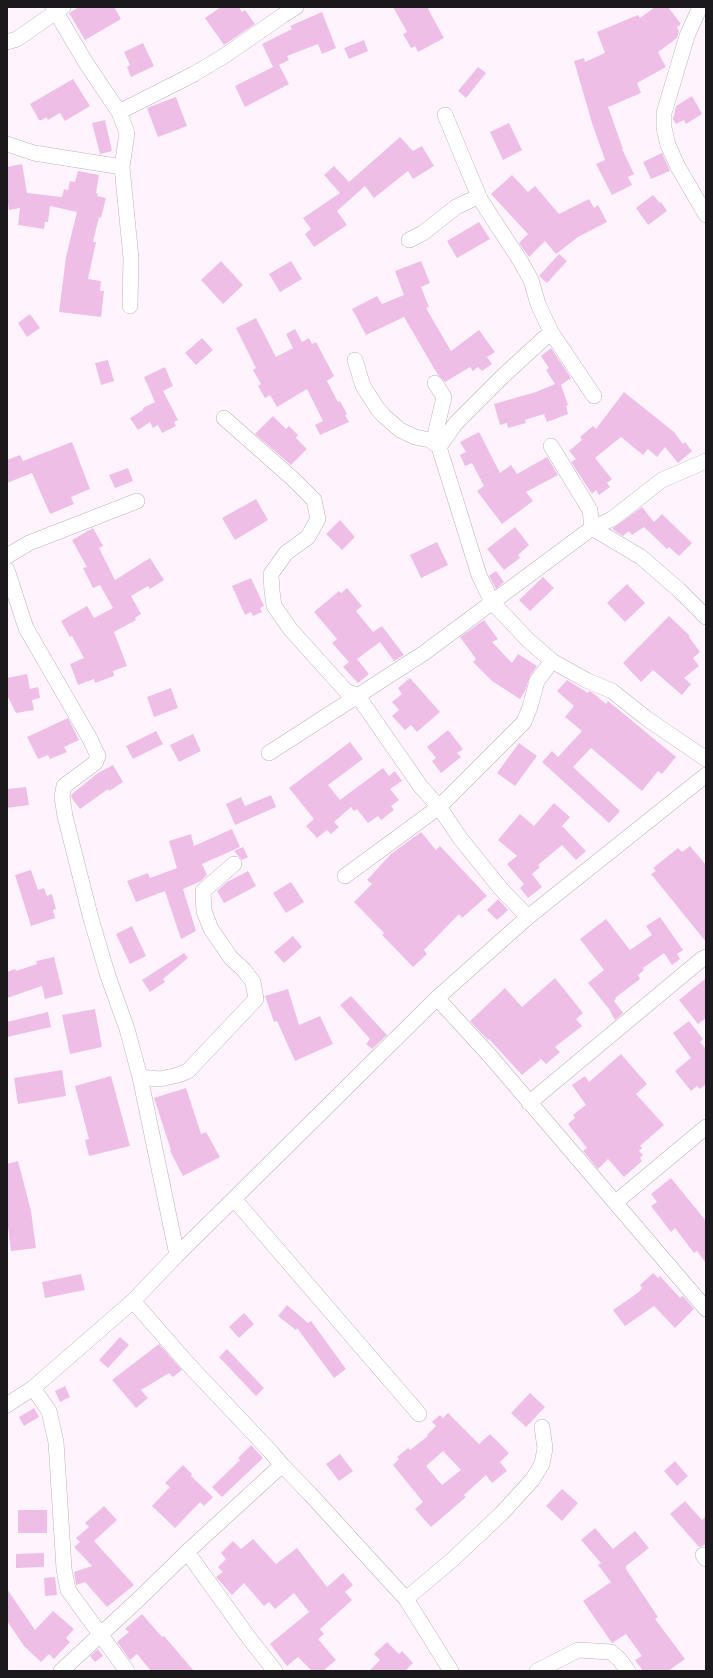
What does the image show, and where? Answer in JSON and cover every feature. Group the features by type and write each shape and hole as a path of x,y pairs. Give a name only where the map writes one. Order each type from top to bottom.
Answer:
{"street":[{"path":"119,112 224,56 280,11 296,7"},
{"path":"700,7 687,36 664,113 664,128 668,145 678,167 706,216"},
{"path":"7,42 17,39 58,9 86,63 119,112 127,133 122,167 131,258 130,306"},
{"path":"445,116 480,199 531,280 538,304 551,332 594,396"},
{"path":"7,144 34,153 67,160 122,167"},
{"path":"409,240 422,233 456,207 474,198 480,199"},
{"path":"439,447 456,423 504,375 551,332"},
{"path":"355,360 363,386 376,408 400,430 415,437 430,440 439,447"},
{"path":"435,384 444,397 436,431 439,447 479,575 492,602 528,640 552,661 586,680 612,691 646,718 706,759"},
{"path":"224,418 293,479 314,500 318,519 308,537 286,553 271,574 274,606 291,630 346,691 358,695 421,787 439,807 460,838 501,889 528,917"},
{"path":"551,446 590,510 592,528"},
{"path":"269,753 424,653 592,528 612,519 662,480 706,461"},
{"path":"7,556 29,543 137,501"},
{"path":"592,528 641,557 679,590 706,618"},
{"path":"7,570 26,628 90,739 98,756 95,763 64,786 62,797 64,816 91,919 108,976 127,1029 140,1077 176,1255"},
{"path":"344,876 439,807 524,722 530,708 537,681 552,661"},
{"path":"7,1405 33,1388 133,1301 176,1255 437,998 528,917 706,775"},
{"path":"140,1077 160,1079 188,1071 256,999 253,982 244,970 231,958 211,929 204,911 203,891 234,864"},
{"path":"529,1103 706,957"},
{"path":"437,998 491,1057 529,1103 616,1202 635,1228 706,1309"},
{"path":"616,1202 706,1127"},
{"path":"234,1199 419,1414"},
{"path":"133,1301 188,1364 406,1599 451,1671"},
{"path":"33,1388 49,1412 56,1442 64,1569 68,1590 127,1671"},
{"path":"406,1599 452,1560 502,1513 533,1479 542,1464 545,1448 542,1428"},
{"path":"61,1671 282,1465"},
{"path":"187,1552 249,1638 275,1671"},
{"path":"537,1671 578,1650 611,1652 619,1658 628,1671"}],"building":[{"path":"79,7 114,7 121,19 85,40 69,13"},
{"path":"221,7 239,7 242,12 245,10 255,24 224,45 205,18"},
{"path":"393,7 427,7 444,38 418,52 415,46 411,48 403,34 407,32"},
{"path":"655,7 668,7 681,24 677,27 679,31 677,38 658,52 666,67 637,83 641,93 608,107 622,149 634,174 628,177 632,185 612,195 596,164 605,160 592,123 574,61 584,58 585,62 605,53 597,32 638,15 640,18"},
{"path":"322,12 336,48 322,54 318,44 287,56 289,60 279,65 289,84 245,107 235,86 273,67 262,44 292,29 290,26"},
{"path":"364,40 368,51 349,59 344,48"},
{"path":"143,43 154,66 131,77 127,67 130,65 124,52"},
{"path":"478,67 486,73 466,98 458,91"},
{"path":"73,79 90,106 65,121 60,113 48,120 46,117 39,120 30,104"},
{"path":"692,96 702,114 686,124 684,120 676,124 673,119 676,106"},
{"path":"176,97 187,126 158,137 147,108"},
{"path":"105,120 112,151 100,154 92,123"},
{"path":"509,123 522,150 503,160 490,132"},
{"path":"400,137 413,151 422,146 434,166 413,179 408,171 374,198 365,186 337,211 347,225 314,247 305,234 311,229 303,218 340,193 324,175 334,166 349,182"},
{"path":"662,153 670,171 651,179 643,162"},
{"path":"22,164 27,193 62,197 64,189 68,190 70,181 75,182 78,171 99,175 96,193 98,194 97,196 106,198 101,218 99,217 93,242 96,242 88,279 101,281 100,291 104,291 101,317 59,312 66,257 77,212 50,206 48,222 45,222 44,229 18,225 20,208 9,210 7,195 7,167"},
{"path":"512,175 528,192 535,186 559,214 589,199 594,208 598,205 607,222 578,237 556,254 545,241 529,257 519,243 528,234 491,194"},
{"path":"653,195 660,203 661,202 667,211 648,225 636,208"},
{"path":"479,222 490,239 457,258 447,241"},
{"path":"559,254 567,261 547,283 539,276"},
{"path":"221,261 243,285 223,304 201,280"},
{"path":"291,261 302,279 280,292 269,274"},
{"path":"421,261 430,283 421,287 429,307 426,308 451,351 479,330 495,352 487,357 492,364 482,371 478,367 473,371 470,367 445,382 438,375 404,317 366,335 352,309 377,296 382,304 404,295 395,271"},
{"path":"30,314 40,328 27,337 18,323"},
{"path":"256,318 276,357 293,348 286,334 295,329 302,342 309,338 312,344 316,342 334,376 327,381 338,402 340,401 347,414 345,415 349,422 320,435 315,425 323,421 307,389 277,407 270,395 265,398 258,386 261,384 253,370 256,368 236,328"},
{"path":"202,338 213,350 196,365 185,353"},
{"path":"551,348 571,378 561,385 568,405 566,406 568,414 547,422 544,414 525,420 526,423 508,428 507,423 500,425 494,404 536,392 555,384 546,370 549,368 541,356"},
{"path":"108,360 114,381 101,385 95,363"},
{"path":"165,367 173,386 163,391 178,420 174,422 176,426 162,433 158,425 153,428 150,422 138,430 130,418 143,410 143,408 155,402 144,377"},
{"path":"624,392 674,432 683,444 685,442 692,451 678,463 665,447 657,457 648,449 643,455 621,437 595,458 612,479 607,483 610,487 599,495 596,490 592,494 571,462 576,459 569,451 582,440 580,437 593,426 596,429"},
{"path":"273,416 286,429 289,426 298,435 296,438 307,449 291,465 255,434"},
{"path":"479,432 500,473 511,465 517,474 547,457 558,475 526,492 533,501 502,524 477,491 484,486 472,463 465,466 460,455 466,452 460,442"},
{"path":"72,442 90,489 71,497 74,504 50,514 32,473 7,483 7,460 20,455 23,461"},
{"path":"128,468 133,481 115,488 109,475"},
{"path":"256,499 268,520 235,540 222,518"},
{"path":"642,507 654,522 662,514 692,543 679,556 669,547 667,549 644,527 632,535 629,531 623,536 612,529"},
{"path":"340,520 355,537 342,550 326,534"},
{"path":"515,527 529,545 518,555 520,558 504,570 487,549"},
{"path":"93,528 103,546 99,548 115,580 150,558 164,580 150,589 148,586 131,596 141,614 135,618 136,620 114,632 127,666 113,671 114,676 95,683 94,679 78,685 70,664 84,658 72,636 70,637 61,621 87,606 94,618 113,608 100,585 93,588 83,568 87,567 72,540"},
{"path":"437,542 448,565 421,578 410,555"},
{"path":"496,571 504,582 496,589 489,576"},
{"path":"543,577 554,588 530,611 519,600"},
{"path":"251,578 264,606 260,608 262,612 253,616 251,612 245,615 232,586"},
{"path":"627,584 645,603 625,622 607,603"},
{"path":"347,588 362,606 356,611 373,632 382,626 404,655 394,661 380,642 357,659 369,674 358,683 343,667 349,662 332,643 337,639 314,612 339,591 341,593"},
{"path":"669,616 690,636 689,637 700,652 693,658 699,666 684,678 691,684 682,695 653,670 641,682 623,663"},
{"path":"484,620 498,639 492,642 512,663 518,654 537,666 530,676 525,691 520,699 492,681 473,662 476,659 460,637"},
{"path":"27,674 30,689 38,687 40,698 32,700 34,710 16,713 8,697 7,678"},
{"path":"410,678 440,712 417,732 411,725 405,730 392,716 399,710 392,702 402,694 398,688"},
{"path":"567,680 588,693 589,691 593,693 606,704 608,701 676,757 662,774 658,771 642,791 591,748 573,767 620,811 609,823 542,762 552,751 558,757 582,731 565,717 574,706 557,691"},
{"path":"171,688 178,708 154,717 147,697"},
{"path":"68,718 79,740 64,747 67,752 50,759 48,755 38,759 27,737"},
{"path":"448,730 463,749 457,753 461,757 441,773 432,761 436,758 427,747"},
{"path":"156,731 163,744 133,759 126,746"},
{"path":"193,734 201,751 179,762 170,745"},
{"path":"350,742 363,759 328,785 340,800 383,768 389,776 395,771 402,781 390,789 399,800 391,806 394,810 381,820 378,816 368,823 357,809 354,811 351,807 334,822 339,827 331,834 327,830 317,838 306,826 314,819 289,788"},
{"path":"519,743 537,756 515,786 497,773"},
{"path":"113,765 123,782 109,791 108,789 80,809 71,797 72,794 98,773"},
{"path":"26,787 29,805 7,808 7,789"},
{"path":"271,795 276,807 235,825 226,804 241,797 245,806"},
{"path":"554,803 570,817 562,826 586,851 576,860 562,845 538,865 540,867 532,874 542,887 528,898 520,888 524,884 507,864 517,856 498,840 520,814 534,826"},
{"path":"232,829 240,847 202,864 207,875 201,881 183,889 196,931 181,939 165,891 136,902 127,881 148,873 150,878 177,868 169,841 191,834 194,846"},
{"path":"421,832 436,850 440,846 487,896 462,918 459,914 424,950 427,954 413,967 382,935 384,933 354,902 372,884 367,880 391,854"},
{"path":"690,846 706,865 706,942 651,874 656,871 653,868 678,848 682,852"},
{"path":"243,847 248,857 242,860 234,851"},
{"path":"31,870 38,890 44,888 47,896 52,894 56,909 53,910 55,918 31,926 15,875"},
{"path":"248,871 256,886 224,903 217,891 227,882"},
{"path":"291,882 304,902 286,913 273,893"},
{"path":"498,899 508,910 497,920 487,910"},
{"path":"660,917 683,950 677,954 680,959 672,965 664,953 643,968 644,970 638,975 640,979 615,998 616,999 614,1001 623,1013 615,1020 609,1009 588,983 604,970 580,939 606,919 630,950 652,935 646,926"},
{"path":"132,926 146,956 130,964 116,934"},
{"path":"293,936 302,947 284,963 274,952"},
{"path":"184,953 188,958 163,979 165,982 150,992 142,980"},
{"path":"54,957 63,994 45,999 42,986 7,998 7,972 15,969 16,971 37,964 36,961"},
{"path":"555,978 583,1013 576,1019 582,1026 555,1047 560,1052 546,1064 541,1059 522,1075 489,1039 488,1040 470,1021 505,988 522,1007"},
{"path":"706,978 706,1018 698,1024 679,1000"},
{"path":"288,989 299,1025 320,1016 333,1044 295,1061 277,1021 274,1022 265,996"},
{"path":"351,996 387,1035 372,1049 366,1044 370,1039 340,1005"},
{"path":"95,1009 102,1047 70,1054 62,1015"},
{"path":"48,1012 51,1027 7,1037 7,1022"},
{"path":"689,1021 703,1039 700,1042 706,1049 706,1084 700,1089 697,1086 691,1091 675,1071 691,1058 673,1033"},
{"path":"621,1054 647,1084 636,1094 664,1125 640,1146 642,1148 639,1151 643,1155 640,1158 642,1161 624,1177 608,1159 598,1169 583,1151 587,1148 568,1124 575,1118 573,1115 586,1105 572,1085 585,1076 589,1082"},
{"path":"62,1070 66,1096 18,1104 14,1078"},
{"path":"111,1076 130,1146 89,1156 85,1140 89,1139 75,1086"},
{"path":"186,1088 201,1134 206,1132 220,1157 183,1176 170,1151 171,1150 154,1098"},
{"path":"18,1161 31,1211 36,1248 11,1251 7,1218 7,1164"},
{"path":"671,1178 706,1221 706,1263 697,1251 694,1253 675,1228 671,1232 651,1206 657,1202 651,1194"},
{"path":"653,1273 658,1278 660,1276 680,1298 683,1296 694,1309 675,1328 654,1306 625,1326 613,1310 639,1292 642,1288 640,1285"},
{"path":"81,1274 85,1290 45,1298 42,1282"},
{"path":"287,1305 308,1323 311,1321 346,1369 334,1378 297,1328 296,1330 278,1316"},
{"path":"244,1313 254,1324 239,1338 229,1327"},
{"path":"120,1337 129,1345 108,1368 99,1360"},
{"path":"159,1344 182,1370 173,1377 169,1373 141,1390 148,1398 136,1408 112,1380"},
{"path":"227,1349 264,1388 256,1396 219,1357"},
{"path":"65,1386 70,1397 60,1402 55,1391"},
{"path":"530,1393 545,1407 526,1427 511,1413"},
{"path":"34,1408 39,1417 24,1426 19,1417"},
{"path":"448,1413 479,1444 490,1434 509,1453 500,1462 507,1471 492,1483 486,1475 464,1495 466,1497 431,1527 415,1509 423,1502 393,1465 399,1459 397,1457 408,1448 410,1450 428,1436 427,1435 436,1426 432,1422 440,1415 443,1418","holes":["443,1451 461,1470 442,1485 426,1466"]},
{"path":"251,1445 263,1458 222,1497 212,1487 240,1460 238,1458"},
{"path":"340,1454 353,1471 339,1481 326,1464"},
{"path":"675,1461 688,1476 677,1486 664,1471"},
{"path":"183,1465 192,1474 191,1476 213,1497 204,1506 200,1502 175,1528 152,1506 170,1487 165,1483"},
{"path":"562,1489 578,1503 562,1521 546,1506"},
{"path":"685,1501 702,1520 706,1516 706,1544 703,1546 699,1547 670,1514"},
{"path":"104,1506 117,1520 94,1541 134,1585 107,1607 85,1582 76,1585 74,1572 92,1566 74,1547 80,1542 76,1538 89,1527 85,1523"},
{"path":"18,1510 47,1510 47,1533 18,1533"},
{"path":"595,1528 613,1549 635,1531 649,1548 626,1566 626,1569 658,1617 655,1619 685,1659 668,1671 643,1671 635,1660 642,1656 626,1634 612,1643 583,1601 611,1582 598,1565 601,1563 581,1540"},
{"path":"253,1539 276,1564 297,1548 327,1587 343,1573 353,1585 345,1592 352,1600 320,1629 324,1634 318,1639 336,1660 323,1671 312,1671 298,1657 287,1666 270,1644 309,1612 294,1593 275,1609 269,1602 264,1606 244,1583 232,1595 216,1577 223,1572 218,1567 226,1559 221,1553 233,1541 241,1549"},
{"path":"44,1553 44,1567 16,1568 16,1554"},
{"path":"55,1577 57,1595 45,1596 44,1578"},
{"path":"7,1589 35,1630 53,1611 74,1629 66,1638 70,1642 54,1659 49,1654 41,1662 24,1646 7,1621"},
{"path":"142,1614 162,1637 164,1636 194,1671 151,1671 137,1654 130,1660 117,1642 129,1632 125,1629"},
{"path":"387,1642 399,1654 402,1651 413,1663 405,1671 369,1671 380,1660 374,1654"},
{"path":"98,1649 103,1656 95,1662 90,1656"}]}
